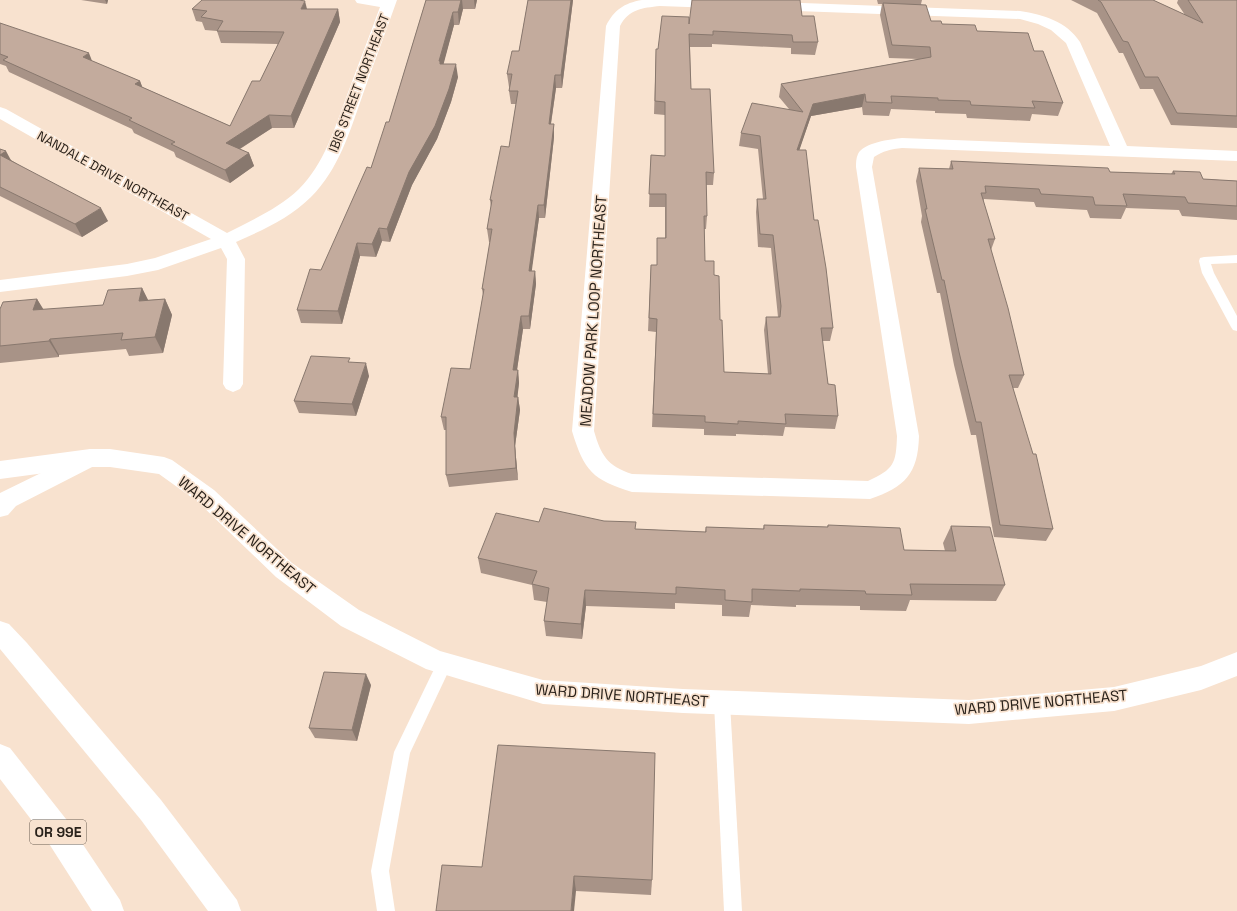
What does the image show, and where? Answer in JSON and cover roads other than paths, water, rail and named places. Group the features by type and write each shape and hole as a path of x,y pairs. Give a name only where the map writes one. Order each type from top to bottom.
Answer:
{"street":[{"path":"362,0 390,2"},
{"name":"IBIS STREET NORTHEAST","path":"0,286 127,270 158,264 226,240 266,221 286,209 305,193 321,175 335,149 390,2"},
{"name":"MEADOW PARK LOOP NORTHEAST","path":"1121,151 1073,42 1066,33 1052,24 1036,18 1020,15 1000,14 660,2 626,8 618,15 613,26 583,431 589,453 599,468 615,478 632,483 870,490 889,481 901,471 908,456 908,436 864,167 866,155 875,148 885,144 902,143 1237,156"},
{"name":"NANDALE DRIVE NORTHEAST","path":"0,112 226,240"},
{"path":"226,240 236,259 233,384"},
{"path":"0,508 8,500 90,458"},
{"name":"WARD DRIVE NORTHEAST","path":"0,470 90,458 110,458 164,466 206,496 284,570 350,618 435,661 543,692 722,703 969,712 1114,699 1201,678 1237,664"},
{"path":"0,632 18,651 151,810 226,911"},
{"name":"OR 99E","path":"0,757 56,829 109,911"}],"lane":[{"path":"1237,260 1204,261 1208,273 1237,327"},
{"path":"386,911 380,871 402,752 444,664"},
{"path":"722,703 733,911"}]}
